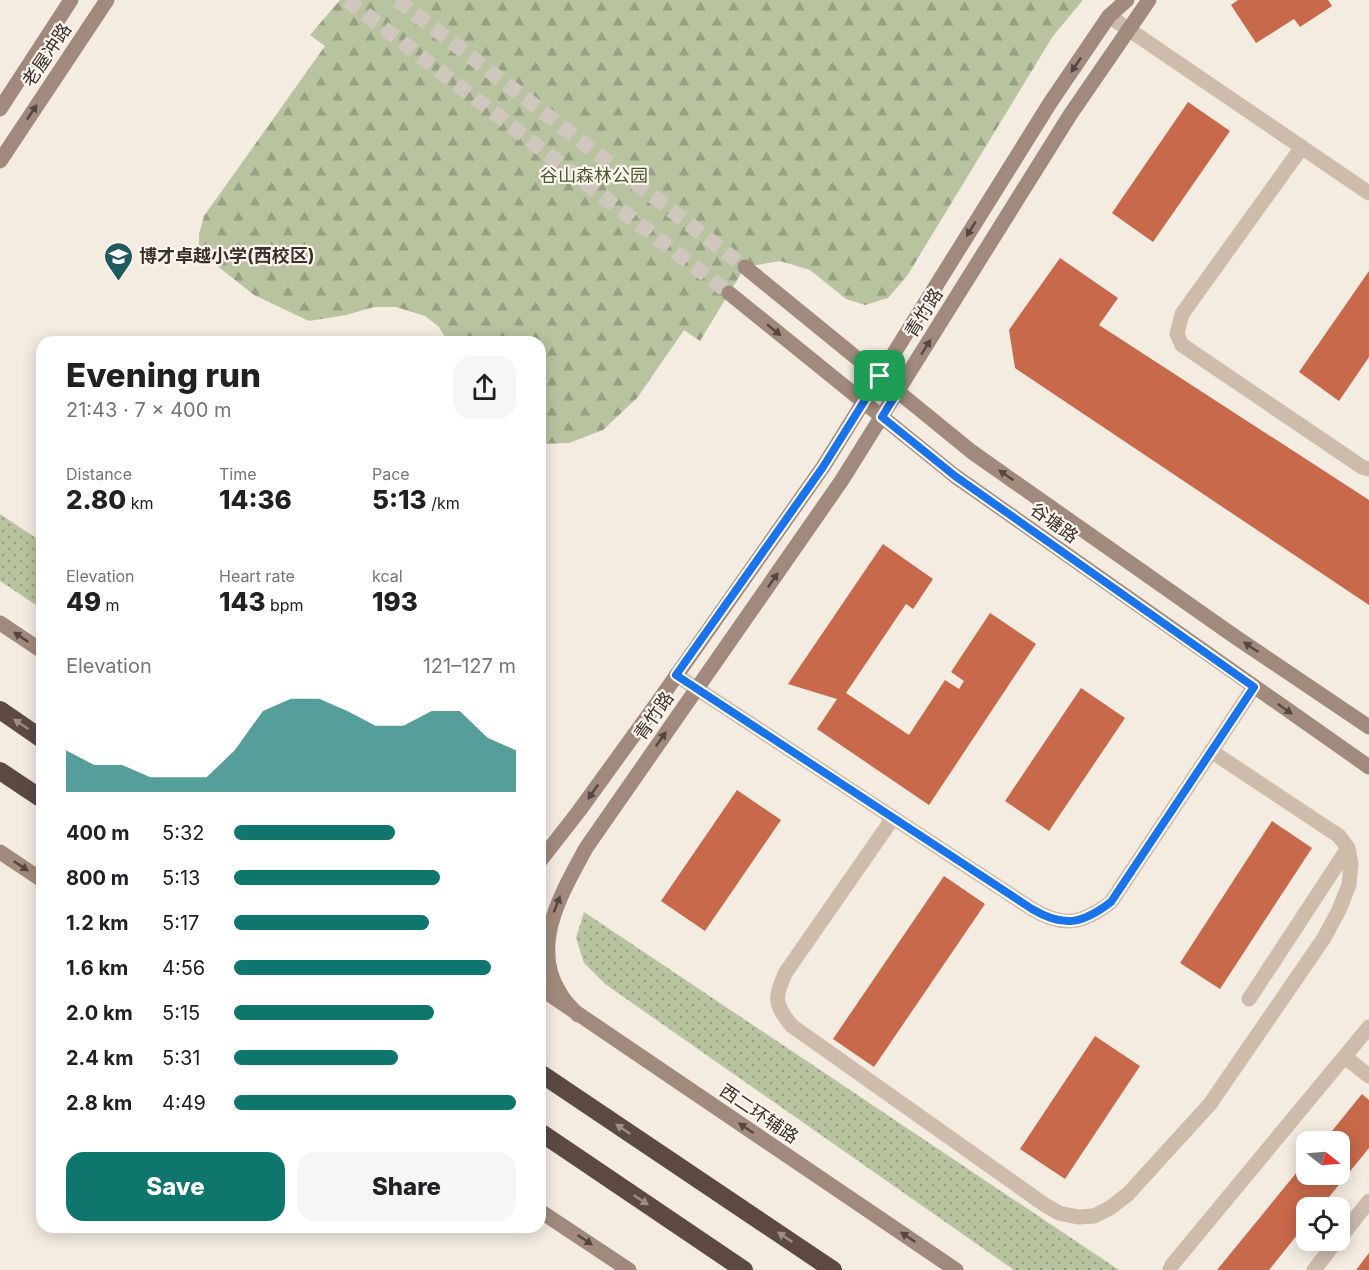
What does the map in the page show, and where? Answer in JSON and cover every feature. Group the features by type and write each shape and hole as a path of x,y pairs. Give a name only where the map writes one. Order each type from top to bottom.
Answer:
{"highway":[{"path":"0,710 36,735"},
{"path":"0,771 36,795"},
{"path":"546,1077 833,1270"},
{"path":"546,1136 744,1270"}],"street":[{"name":"老屋冲路","path":"0,109 71,0"},
{"name":"老屋冲路","path":"0,161 107,0"},
{"name":"青竹路","path":"546,853 579,811 823,467 1050,103 1109,16 1127,0"},
{"name":"青竹路","path":"579,1014 560,994 550,974 548,949 550,923 558,899 586,848 842,480 1070,115 1149,0"},
{"path":"1109,16 1369,193"},
{"path":"1302,147 1182,314 1177,334 1182,345 1362,467 1369,469"},
{"name":"谷塘路","path":"745,267 982,458 1224,629 1369,727"},
{"name":"谷塘路","path":"729,293 955,476 1369,767"},
{"path":"0,623 36,647"},
{"path":"676,675 1032,909 1054,920 1074,922 1088,918 1111,902 1254,687"},
{"path":"893,818 786,972 778,987 776,1001 780,1012 792,1026 1045,1205 1059,1213 1078,1217 1094,1216 1110,1208 1128,1194 1191,1127 1228,1081 1324,938 1349,885 1351,864 1348,848 1339,836 1211,751"},
{"path":"1250,999 1348,848"},
{"path":"0,852 36,876"},
{"name":"西二环辅路","path":"546,992 956,1270"},
{"path":"1170,1270 1369,1027"},
{"path":"1344,1057 1369,1076"},
{"path":"1350,1224 1369,1201"},
{"path":"546,1215 623,1269"},
{"path":"1314,1270 1329,1251"}],"green space":[{"name":"谷山森林公园","path":"340,0 1083,0 1053,36 907,276 888,298 865,305 846,299 810,270 780,261 745,267 700,341 684,330 637,398 603,430 569,443 546,444 546,336 444,336 439,327 425,316 396,307 374,307 346,315 309,321 254,295 206,257 199,246 199,234 204,216 325,46 310,35"},
{"path":"0,514 36,538 36,605 0,581"},
{"path":"584,912 1119,1270 1014,1270 605,984 584,963 576,938"}],"building":[{"path":"1238,0 1328,0 1332,6 1300,27 1294,19 1256,43 1231,5"},
{"path":"1188,102 1230,131 1153,242 1112,213"},
{"path":"1060,258 1118,298 1099,325 1369,500 1369,605 1015,368 1009,330"},
{"path":"1369,271 1369,357 1339,401 1299,372"},
{"path":"883,544 933,579 913,609 906,604 846,693 909,735 945,680 959,689 964,681 951,672 990,613 1036,644 929,805 817,729 837,699 788,684"},
{"path":"1081,688 1125,718 1049,831 1005,801"},
{"path":"737,790 781,820 705,931 661,901"},
{"path":"1272,821 1312,848 1220,989 1180,963"},
{"path":"944,876 985,904 874,1067 833,1039"},
{"path":"1095,1036 1140,1066 1065,1179 1020,1149"},
{"path":"1362,1094 1369,1100 1369,1148 1350,1171 1350,1131 1332,1131"},
{"path":"1296,1173 1296,1185 1339,1185 1329,1197 1296,1197 1296,1236 1269,1270 1217,1270"},
{"path":"1369,1253 1369,1270 1356,1270"}],"tunnel":[{"path":"347,0 729,293"},
{"path":"397,0 745,267"}],"place":[{"name":"博才卓越小学(西校区)","path":"118,282"}],"route":[{"path":"880,376 898,391 882,417 955,476 1254,687 1111,902 1088,918 1074,922 1054,920 1032,909 676,675 823,467 880,376"}]}
